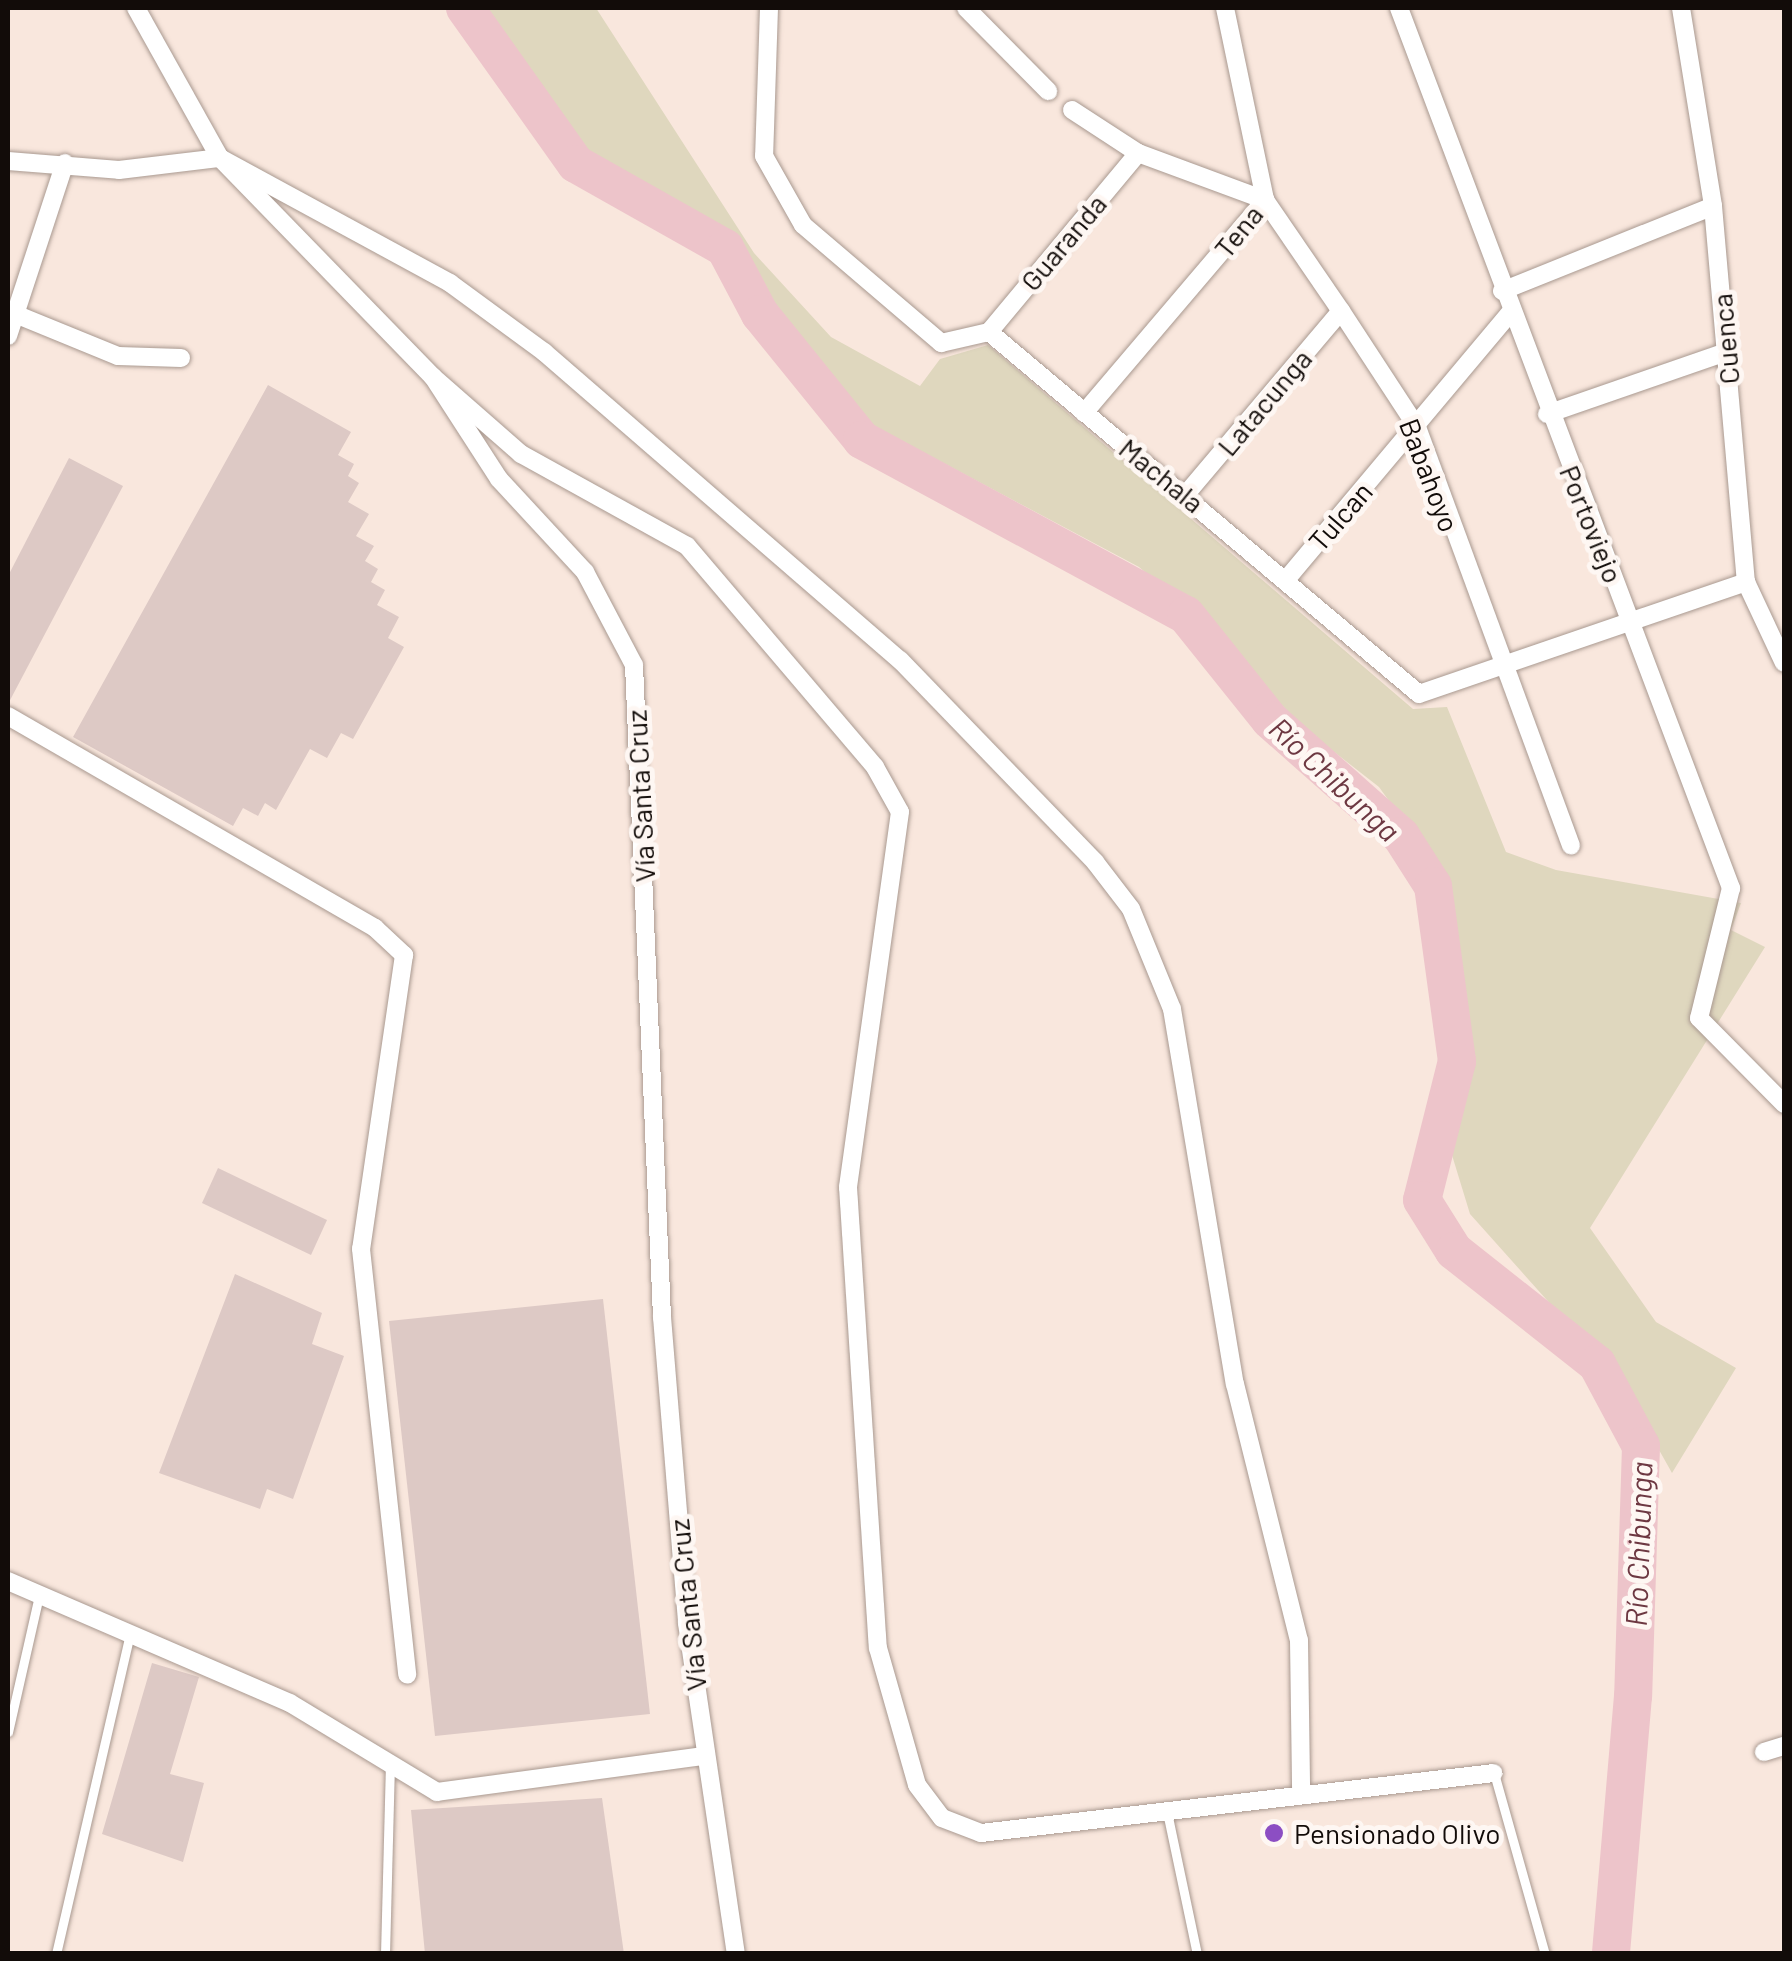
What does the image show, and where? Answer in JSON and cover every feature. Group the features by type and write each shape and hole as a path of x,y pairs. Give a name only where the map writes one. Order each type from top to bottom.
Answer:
{"street":[{"path":"769,8 762,59 773,182 803,225 941,343 989,332"},
{"path":"966,8 1048,91"},
{"name":"Tena","path":"1084,413 1266,200 1225,8"},
{"name":"Portoviejo","path":"1399,8 1547,414 1630,616 1731,888 1699,1018 1716,1040 1784,1104"},
{"name":"Cuenca","path":"1681,8 1713,206 1746,582 1784,663"},
{"name":"Vía Santa Cruz","path":"137,12 220,158 433,377 499,479 585,572 634,665 662,1317 703,1756 736,1954"},
{"path":"1072,110 1138,153 1266,200"},
{"name":"Guaranda","path":"989,332 1138,153"},
{"path":"8,161 66,162 119,170 220,158 450,282 544,352 900,660 1131,909 1172,1008 1235,1384 1299,1640 1301,1792"},
{"path":"8,336 20,316 66,162"},
{"name":"Babahoyo","path":"1266,200 1417,428 1498,663 1571,846"},
{"path":"1502,291 1713,206"},
{"name":"Latacunga","path":"1187,493 1341,311"},
{"name":"Tulcan","path":"1285,581 1510,313"},
{"path":"20,316 118,356 181,358"},
{"name":"Machala","path":"989,332 1187,493 1419,694 1630,616 1746,582"},
{"path":"1547,414 1726,352"},
{"path":"433,377 522,454 687,546 888,786 900,812 848,1187 875,1612 891,1715 917,1785 942,1818 981,1833 1301,1792 1494,1773"},
{"path":"8,716 375,928 404,955 360,1249 407,1675"},
{"path":"8,1581 290,1703 437,1792 703,1756"},
{"path":"1764,1752 1784,1746"}],"lane":[{"path":"8,1732 39,1595"},
{"path":"56,1954 130,1634"},
{"path":"385,1954 390,1766"},
{"path":"1494,1773 1546,1954"},
{"path":"1166,1809 1196,1954"}],"shaded area":[{"path":"481,8 596,8 754,253 831,337 920,386 940,359 988,345 1413,709 1447,707 1506,852 1556,870 1741,903 1731,930 1765,947 1590,1228 1656,1322 1736,1368 1672,1473 1622,1384 1470,1214 1448,1142 1462,1029 1459,938 1436,866 1379,787 1301,726 1211,628 1139,567 853,415 694,216 577,145"}],"building":[{"path":"268,385 351,432 338,455 354,464 348,476 359,483 348,502 369,514 356,536 374,546 365,561 378,569 371,582 385,590 377,605 399,617 388,638 404,647 353,739 341,733 327,758 310,749 276,810 265,803 258,816 243,808 233,826 73,737"},
{"path":"69,458 123,486 8,704 8,576"},
{"path":"218,1168 327,1220 311,1255 202,1203"},
{"path":"235,1274 322,1313 312,1344 344,1356 293,1499 267,1489 260,1509 159,1473"},
{"path":"603,1299 650,1714 435,1736 389,1321"},
{"path":"152,1663 199,1677 170,1774 204,1783 183,1862 102,1834"},
{"path":"602,1798 624,1954 425,1954 411,1810"}],"waterway":[{"name":"Río Chibunga","path":"465,8 576,164 725,248 760,314 862,440 1186,615 1270,720 1401,836 1433,886 1457,1061 1422,1200 1454,1251 1597,1364 1641,1446 1633,1696 1611,1954"}],"place":[{"name":"Pensionado Olivo","path":"1274,1833"}]}
